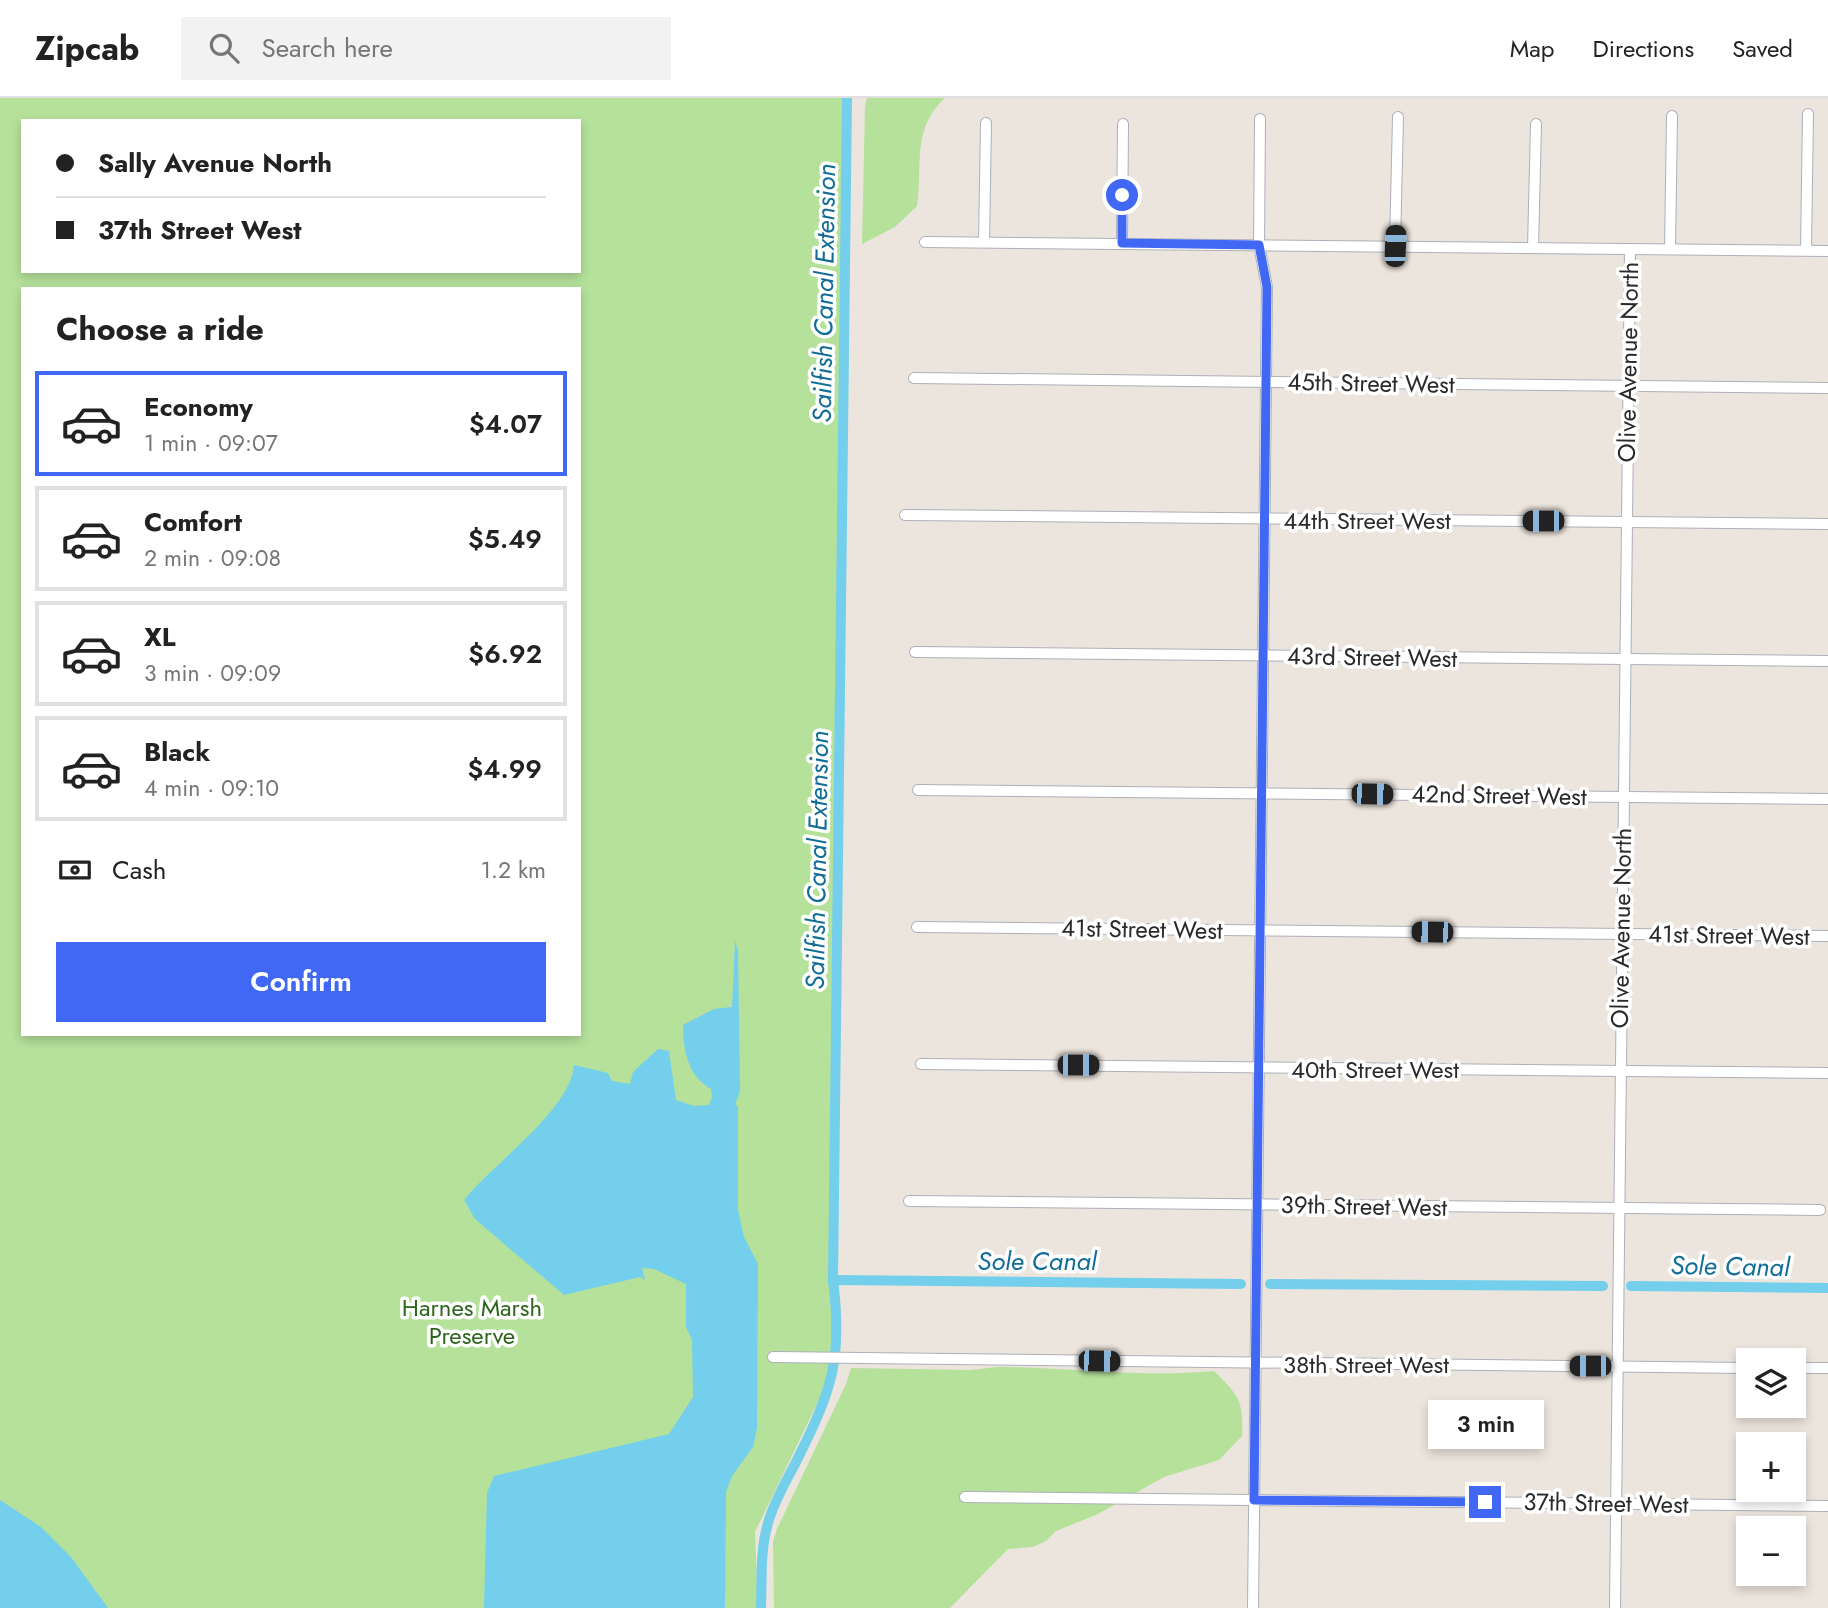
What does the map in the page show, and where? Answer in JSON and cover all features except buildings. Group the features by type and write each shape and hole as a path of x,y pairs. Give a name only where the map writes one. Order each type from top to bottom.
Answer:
{"street":[{"path":"1806,250 1808,114"},
{"name":"Olive Avenue North","path":"1670,249 1672,116"},
{"path":"1395,246 1398,117"},
{"path":"1253,1608 1267,287 1259,245 1260,119"},
{"path":"984,242 985,123"},
{"path":"1122,243 1123,124"},
{"path":"1533,248 1536,124"},
{"path":"925,242 1828,251"},
{"name":"Olive Avenue North","path":"1615,1608 1630,249"},
{"name":"45th Street West","path":"914,377 1828,388"},
{"name":"44th Street West","path":"905,515 1828,524"},
{"name":"43rd Street West","path":"915,652 1828,662"},
{"name":"42nd Street West","path":"918,790 1828,799"},
{"name":"41st Street West","path":"917,927 1828,936"},
{"name":"40th Street West","path":"921,1064 1828,1073"},
{"name":"39th Street West","path":"909,1201 1820,1210"},
{"name":"38th Street West","path":"773,1357 1736,1368"},
{"path":"1806,1368 1828,1368"},
{"name":"37th Street West","path":"965,1497 1828,1506"}],"green space":[{"name":"Harnes Marsh Preserve","path":"0,98 844,98 832,1373 755,1532 758,1608 0,1608"},
{"path":"867,98 945,98 934,110 923,135 917,206 895,227 862,244 865,107"},
{"path":"997,1367 1133,1373 1214,1371 1238,1399 1242,1414 1242,1436 1219,1460 1164,1477 1098,1514 1056,1531 1046,1541 1033,1547 1008,1549 950,1608 774,1608 773,1542 777,1529 846,1384 851,1368 971,1370"}],"water":[{"path":"735,941 738,950 740,1091 735,1105 738,1106 738,1210 744,1237 758,1264 757,1428 753,1447 732,1476 726,1492 725,1608 484,1608 487,1493 494,1476 669,1434 693,1397 692,1340 686,1327 686,1284 654,1269 642,1268 645,1280 640,1277 564,1295 475,1219 464,1200 545,1118 570,1082 574,1065 608,1073 612,1081 630,1084 633,1072 658,1049 669,1051 676,1100 694,1106 709,1105 711,1089 697,1077 688,1062 683,1025 714,1009 732,1007"},
{"path":"0,1500 41,1527 71,1557 108,1608 0,1608"}],"waterway":[{"name":"Sailfish Canal Extension","path":"761,1608 765,1533 777,1499 819,1413 832,1373 837,1332 833,1280 847,98"},
{"name":"Sole Canal","path":"833,1280 1241,1284"},
{"name":"Sole Canal","path":"1270,1284 1603,1286"},
{"name":"Sole Canal","path":"1631,1286 1828,1288"}],"route":[{"path":"1122,195 1122,243 1259,245 1267,287 1254,1500 1485,1502"}]}
